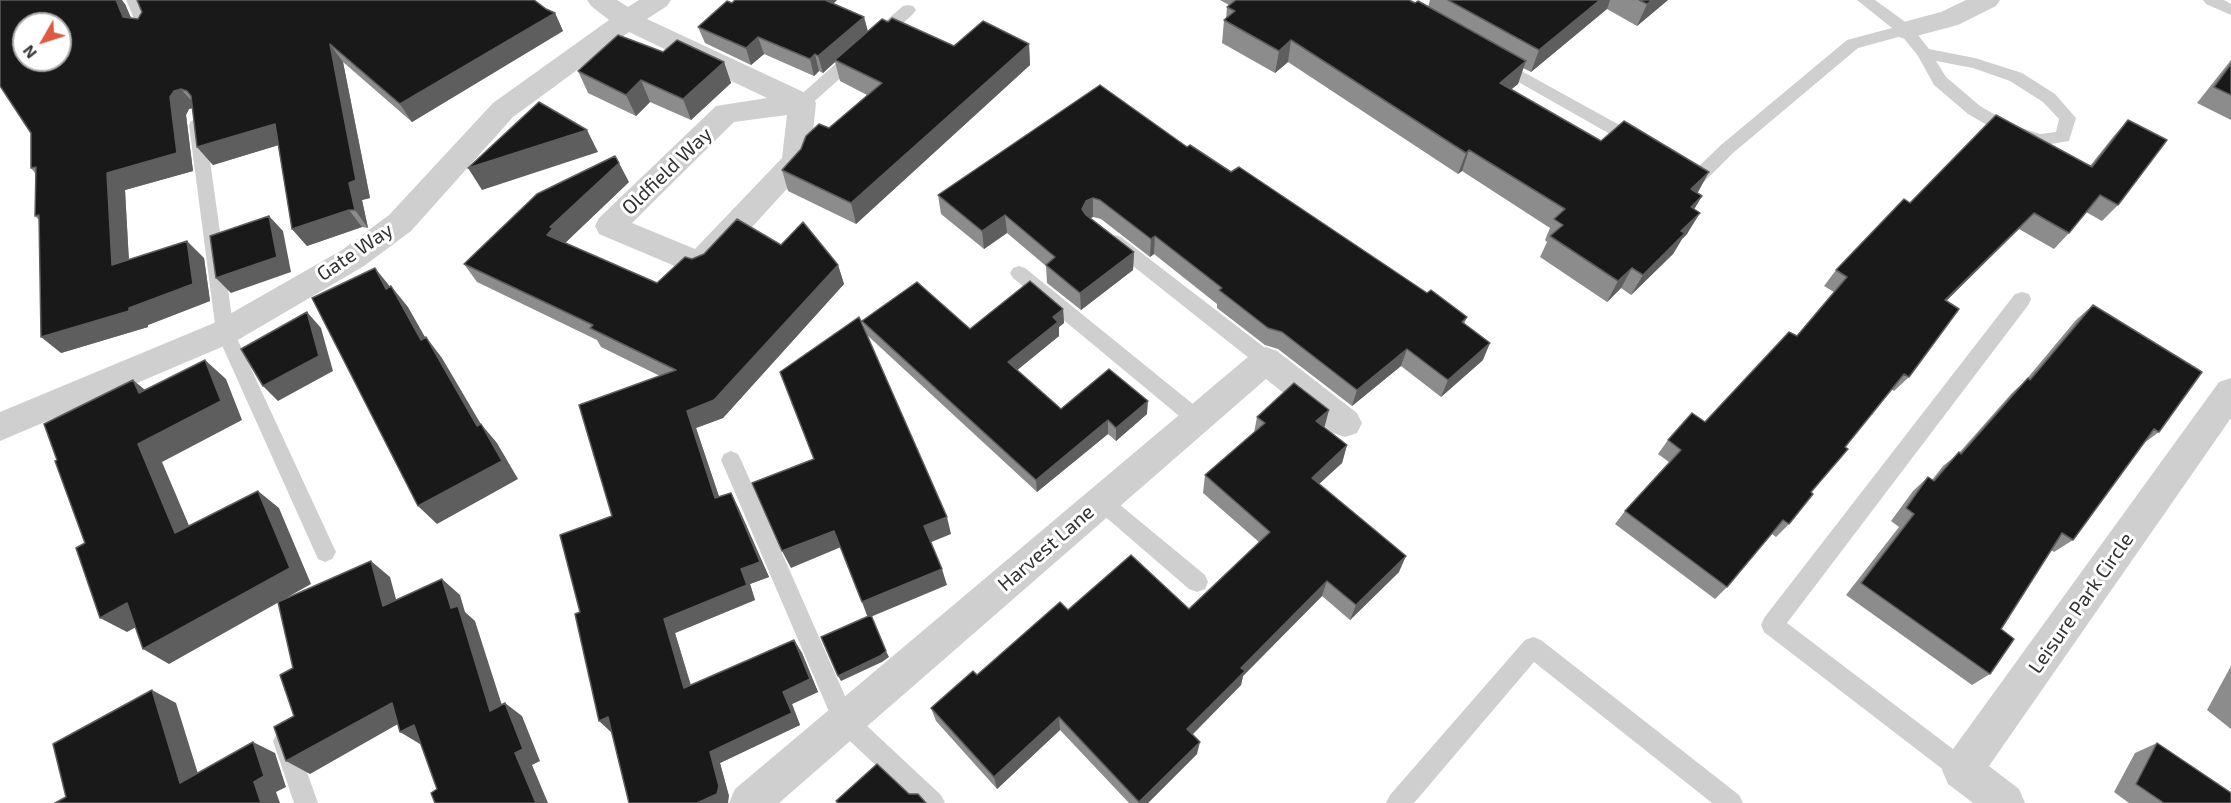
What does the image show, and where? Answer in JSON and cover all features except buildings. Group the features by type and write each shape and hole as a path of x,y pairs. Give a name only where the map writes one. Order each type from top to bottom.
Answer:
{"street":[{"path":"600,0 627,20 802,103"},
{"name":"Gate Way","path":"0,428 225,332 353,258 400,223 502,110 658,0"},
{"path":"1905,30 1949,19 1987,0"},
{"name":"Oldfield Way","path":"802,103 796,161 700,264 610,226 726,114 802,103"},
{"path":"1266,360 1345,423"},
{"name":"Harvest Lane","path":"749,803 1266,360"},
{"name":"Leisure Park Circle","path":"1962,770 2231,392"},
{"path":"1962,770 2005,803"}],"lane":[{"path":"134,0 147,31"},
{"path":"1865,0 1905,30 1924,53 1941,81 1974,110 2007,129 2039,140 2063,138 2068,118 2049,98 2016,77 1975,63 1924,53"},
{"path":"2211,0 2231,10"},
{"path":"802,103 908,10"},
{"path":"1668,159 1699,177 1727,149 1853,44 1905,30"},
{"path":"1480,53 1647,148"},
{"path":"196,115 225,332 325,552"},
{"path":"1103,233 1266,360"},
{"path":"1019,273 1197,419"},
{"path":"1962,770 1772,625 2022,299"},
{"path":"731,460 844,720 933,803"},
{"path":"1101,501 1197,582"},
{"path":"1398,803 1533,647 1731,803"},
{"path":"285,741 306,803"}]}
